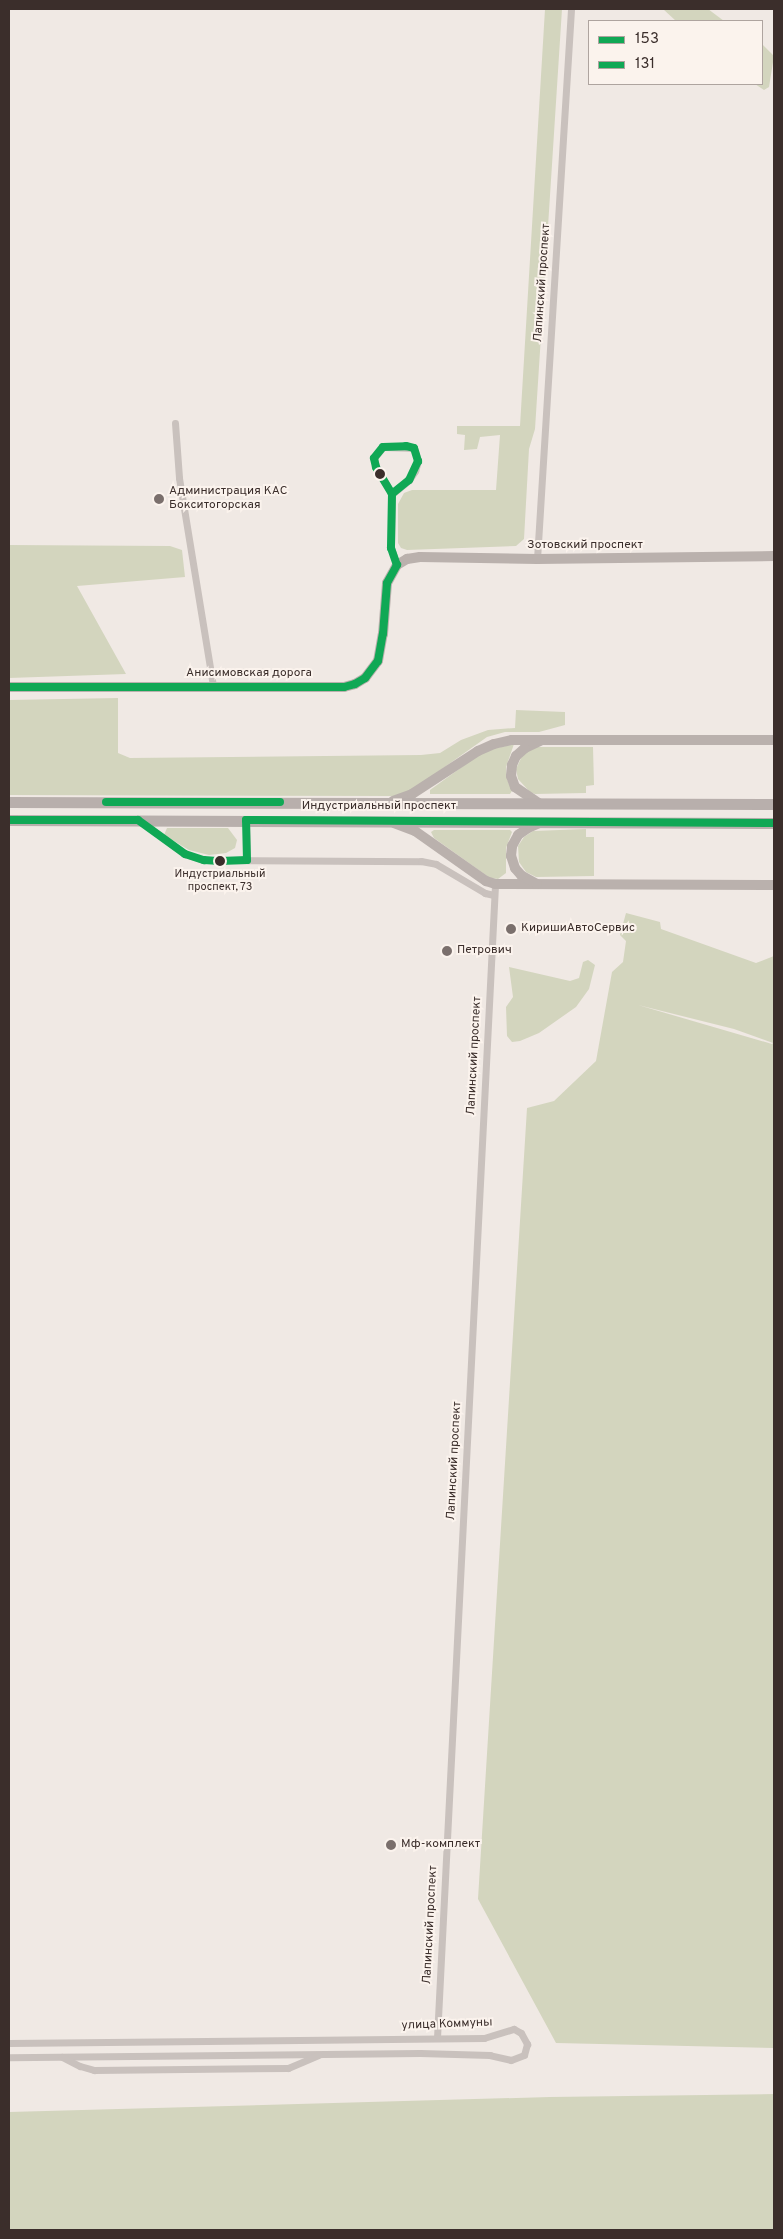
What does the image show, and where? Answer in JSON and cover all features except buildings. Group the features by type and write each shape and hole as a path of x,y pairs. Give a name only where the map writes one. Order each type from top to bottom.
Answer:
{"main road":[{"name":"Индустриальный проспект","path":"9,802 774,804"},
{"name":"Индустриальный проспект","path":"9,820 774,823"}],"street":[{"name":"Лапинский проспект","path":"537,559 571,9"},
{"path":"174,423 179,478 213,686"},
{"path":"392,494 409,480 415,471 418,461 414,448 383,447 374,458 376,467 392,494 391,548 397,565"},
{"name":"Зотовский проспект","path":"397,565 407,559 420,557 537,559 774,556"},
{"name":"Анисимовская дорога","path":"9,687 344,687 365,678 378,661 383,634 387,583 397,565"},
{"path":"540,804 515,786 511,776 512,765 516,756 525,748 544,739"},
{"path":"390,802 412,794 460,762 494,744 512,740 774,740"},
{"path":"138,820 185,854 194,858 220,861 398,860 436,864 485,893 494,895"},
{"path":"246,820 247,860"},
{"path":"389,820 415,831 486,881 494,884 774,886"},
{"path":"540,885 520,875 515,868 511,856 512,846 518,835 528,828 541,823"},
{"name":"Лапинский проспект","path":"437,2038 494,884"},
{"name":"улица Коммуны","path":"9,2043 491,2037 514,2029 521,2033 527,2044 524,2054 512,2060 490,2055 321,2054 9,2057"},
{"path":"62,2057 87,2069 288,2068 321,2054"}],"green space":[{"path":"545,9 562,9 535,429 529,449 524,539 516,546 407,550 401,548 398,543 398,504 404,493 412,490 496,490 500,435 480,437 477,449 464,450 465,435 457,434 457,426 520,426"},
{"path":"663,9 708,9 723,20 675,20"},
{"path":"763,45 774,56 769,87 764,90 756,85 763,85"},
{"path":"9,545 170,546 182,550 185,577 77,586 126,674 9,678"},
{"path":"118,698 118,753 130,758 421,755 440,753 461,740 488,730 515,728 516,710 565,712 565,725 539,732 505,732 487,737 415,788 399,796 9,795 9,700"},
{"path":"514,744 506,767 507,779 512,791 510,794 430,794 430,790 484,751"},
{"path":"537,747 593,747 594,785 586,786 586,793 535,794 530,792 518,779 516,769 523,754"},
{"path":"167,828 228,828 237,840 235,848 226,853 209,855 189,850 164,835"},
{"path":"586,829 586,837 594,837 594,876 536,877 526,872 519,862 518,846 524,837 533,831"},
{"path":"434,830 510,830 512,832 506,848 506,873 498,879 490,878 434,838 431,832"},
{"path":"626,913 660,922 661,929 756,963 774,956 774,2048 556,2043 478,1899 527,1108 554,1101 596,1061 612,972 623,962 626,941 620,935","holes":["638,1005 734,1029 773,1043"]},
{"path":"588,960 595,965 589,989 576,1007 539,1033 520,1041 512,1042 507,1036 506,1007 513,997 509,967 570,981 579,978 583,962"},
{"path":"774,2094 774,2230 9,2230 9,2112 550,2097"}],"transit line":[{"name":"131","path":"406,446 414,448 418,461 409,480 392,494 376,467 374,458 383,447 406,446"},
{"name":"131","path":"392,494 391,548 397,565"},
{"name":"131","path":"9,687 344,687 355,684 365,678 378,661 383,634 387,583 397,565"},
{"name":"153","path":"106,802 280,802"},
{"name":"153","path":"9,820 138,820 185,854 204,860 220,861 247,860 246,820 774,823"}],"place":[{"name":"Администрация КАС Бокситогорская","path":"159,499"},
{"name":"Индустриальный проспект, 73","path":"220,861"},
{"name":"КиришиАвтоСервис","path":"511,929"},
{"name":"Петрович","path":"447,951"},
{"name":"Мф-комплект","path":"391,1845"}]}
